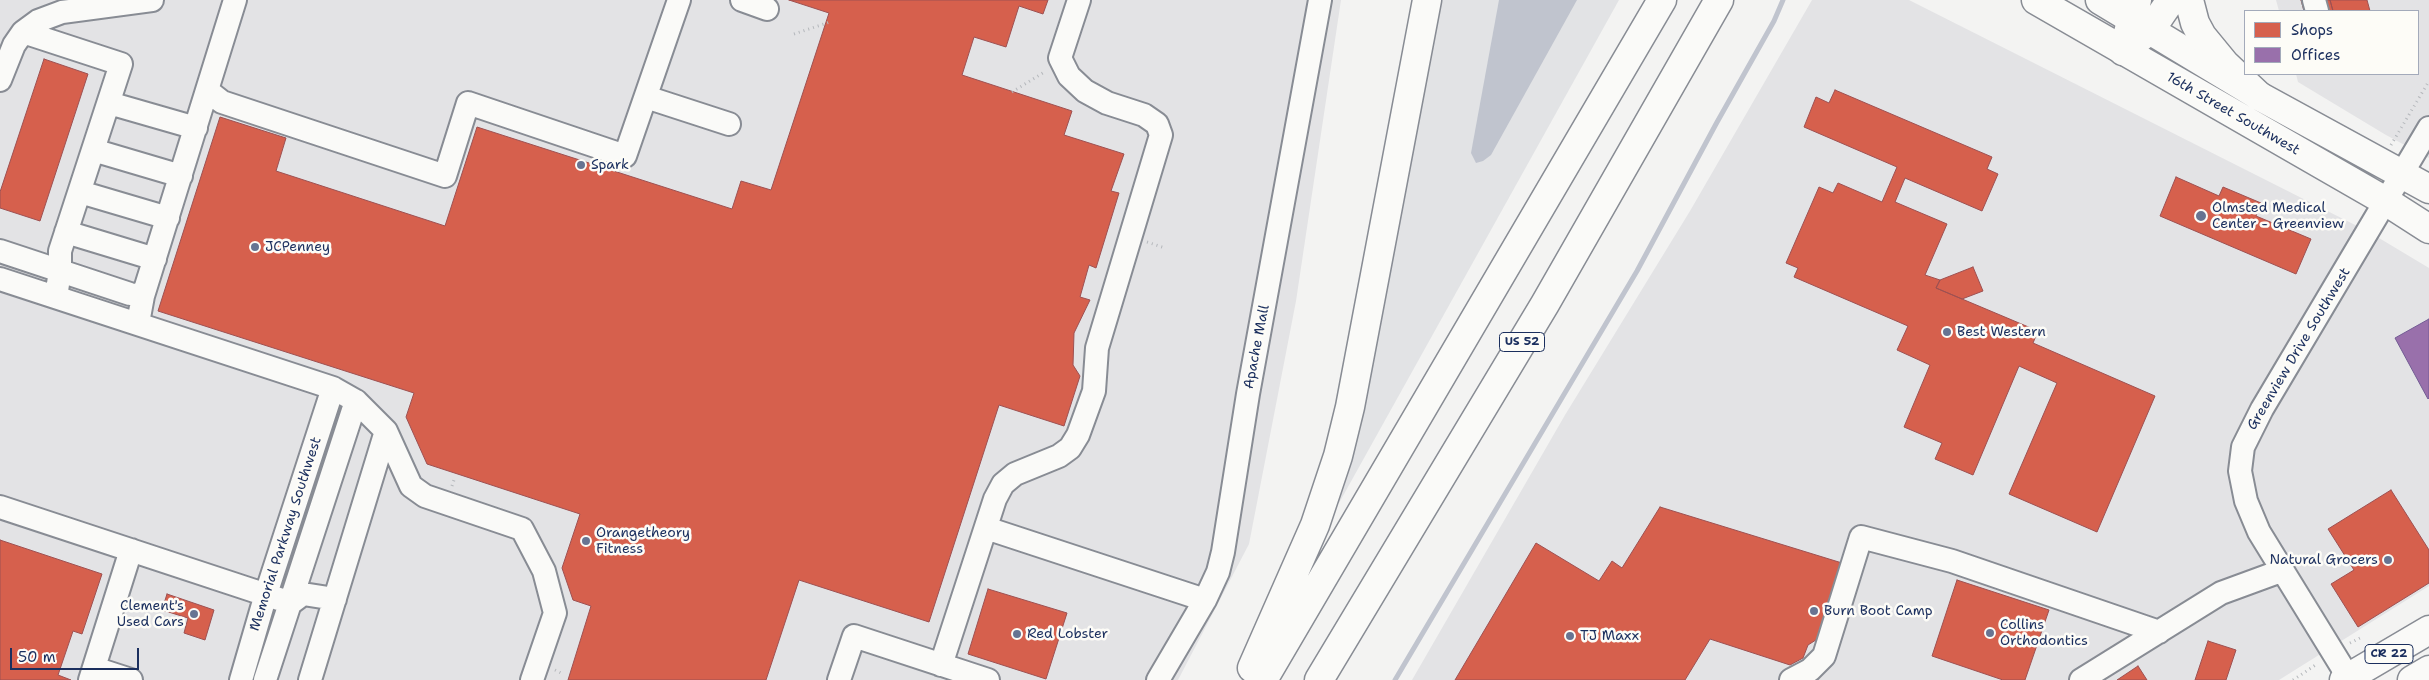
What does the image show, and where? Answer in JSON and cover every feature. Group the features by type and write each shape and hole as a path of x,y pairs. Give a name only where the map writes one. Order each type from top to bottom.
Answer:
{"main road":[{"path":"1246,680 1315,524 1338,456 1350,407 1427,0"},
{"path":"1263,680 1662,0"},
{"name":"US 52","path":"1319,680 1546,304 1719,0"},
{"name":"16th Street Southwest","path":"2036,0 2387,202 2429,229"},
{"name":"16th Street Southwest","path":"2100,0 2140,16 2259,96 2429,189"},
{"path":"2122,51 2140,16 2171,0"},
{"path":"2189,0 2195,23 2202,36 2225,64 2259,96"},
{"name":"CR 22","path":"2348,679 2429,630"},
{"name":"CR 22","path":"2412,680 2429,670"}],"street":[{"path":"0,80 14,45 23,32 38,21 62,12 152,0"},
{"path":"138,323 143,296 235,0"},
{"path":"208,91 222,102 445,176 468,103 625,156 679,0"},
{"path":"742,0 767,9"},
{"path":"941,665 986,528 1003,484 1015,474 1059,456 1070,448 1078,435 1094,391 1097,348 1162,136 1157,124 1144,115 1107,103 1085,91 1069,76 1060,58 1079,0"},
{"name":"Apache Mall","path":"1158,680 1205,600 1218,572 1223,552 1248,394 1320,0"},
{"path":"23,32 121,64 60,251 60,271 56,297"},
{"path":"646,97 729,124"},
{"path":"108,103 196,128"},
{"name":"Greenview Drive Southwest","path":"2348,679 2259,532 2246,501 2240,472 2243,447 2262,409 2387,202 2429,128"},
{"path":"93,150 181,176"},
{"path":"80,192 168,218"},
{"path":"66,232 155,259"},
{"path":"0,251 130,294 143,296"},
{"path":"0,279 334,388 356,401 386,431 411,486 425,496 522,529 544,571 555,613 532,680"},
{"name":"Memorial Parkway Southwest","path":"241,680 266,594 334,388"},
{"name":"Memorial Parkway Southwest","path":"266,680 356,401"},
{"path":"310,680 386,431"},
{"path":"0,507 291,603 303,594 335,599"},
{"path":"986,528 1205,600"},
{"path":"1806,677 1824,656 1861,537 1952,561 2160,632"},
{"path":"132,550 92,674 132,680"},
{"path":"2081,680 2221,593 2281,571"},
{"path":"839,680 854,636 988,680"}],"path":[{"path":"794,34 830,22"},
{"path":"2396,137 2429,81"}],"shaded area":[{"path":"0,0 1341,0 1296,301 1249,544 1178,680 0,680"},
{"path":"1439,0 1619,0 1339,503 1333,499"},
{"path":"1499,0 1577,0 1491,155 1483,161 1476,163 1471,153"},
{"path":"1812,0 1909,0 2369,232 2429,268 2429,586 2279,680 1412,680 1565,415 1690,211"},
{"path":"2276,0 2429,0 2429,158 2386,135 2298,82 2296,75 2419,75 2419,10 2279,10"}],"building: Shops":[{"path":"789,0 1048,0 1043,14 1019,6 1006,47 974,37 962,75 1072,111 1064,135 1124,154 1111,191 1119,193 1096,268 1089,265 1080,297 1090,300 1074,333 1073,365 1080,376 1064,426 999,405 929,622 799,580 766,680 568,680 591,606 573,600 562,568 580,514 427,464 406,417 414,393 158,311 220,117 286,138 276,171 445,226 477,127 732,209 741,181 771,190 829,13"},
{"path":"2301,0 2330,0 2333,10 2304,10"},
{"path":"2330,0 2367,0 2370,10 2333,10"},
{"path":"44,59 88,74 40,221 0,208 0,192"},
{"path":"1835,90 1992,157 1987,169 1998,174 1982,211 1905,178 1895,202 1947,224 1925,275 1940,280 1936,288 2038,331 2033,343 2155,396 2097,532 2009,494 2057,383 2019,366 1973,475 1935,459 1942,443 1904,427 1930,365 1897,350 1908,326 1794,277 1798,268 1786,263 1819,187 1833,193 1838,183 1882,202 1897,167 1804,127 1816,97 1829,103"},
{"path":"2176,177 2219,196 2223,187 2261,203 2256,216 2311,239 2296,274 2160,216"},
{"path":"1973,267 1983,291 1962,299 1936,288 1940,280"},
{"name":"Natural Grocers","path":"2391,490 2429,550 2429,583 2358,627 2331,584 2354,570 2328,529"},
{"path":"1660,507 1842,563 1819,638 1808,645 1803,658 1790,665 1710,639 1685,680 1455,680 1536,543 1599,581 1612,561 1622,568"},
{"path":"0,540 102,574 82,634 73,631 58,675 71,680 0,680"},
{"name":"Collins Orthodontics","path":"1957,580 2049,610 2025,680 2003,680 1932,656"},
{"name":"Red Lobster","path":"988,589 1067,613 1046,679 968,654"},
{"name":"Clement's Used Cars","path":"167,594 214,610 205,640 184,633 188,618 162,610"},
{"path":"2208,641 2236,650 2226,680 2195,680"},
{"path":"2138,666 2147,680 2117,680"}],"building: Offices":[{"path":"2429,319 2429,398 2428,399 2395,338"}],"waterway":[{"path":"1395,680 1637,271 1774,21 1783,0"}],"place":[{"name":"Spark","path":"581,165"},
{"name":"Olmsted Medical Center - Greenview","path":"2201,216"},
{"name":"JCPenney","path":"255,247"},
{"name":"Best Western","path":"1947,332"},
{"name":"Orangetheory Fitness","path":"586,541"},
{"name":"Natural Grocers","path":"2388,560"},
{"name":"Burn Boot Camp","path":"1814,611"},
{"name":"Clement's Used Cars","path":"194,614"},
{"name":"Collins Orthodontics","path":"1990,633"},
{"name":"Red Lobster","path":"1017,634"},
{"name":"TJ Maxx","path":"1570,636"}]}
